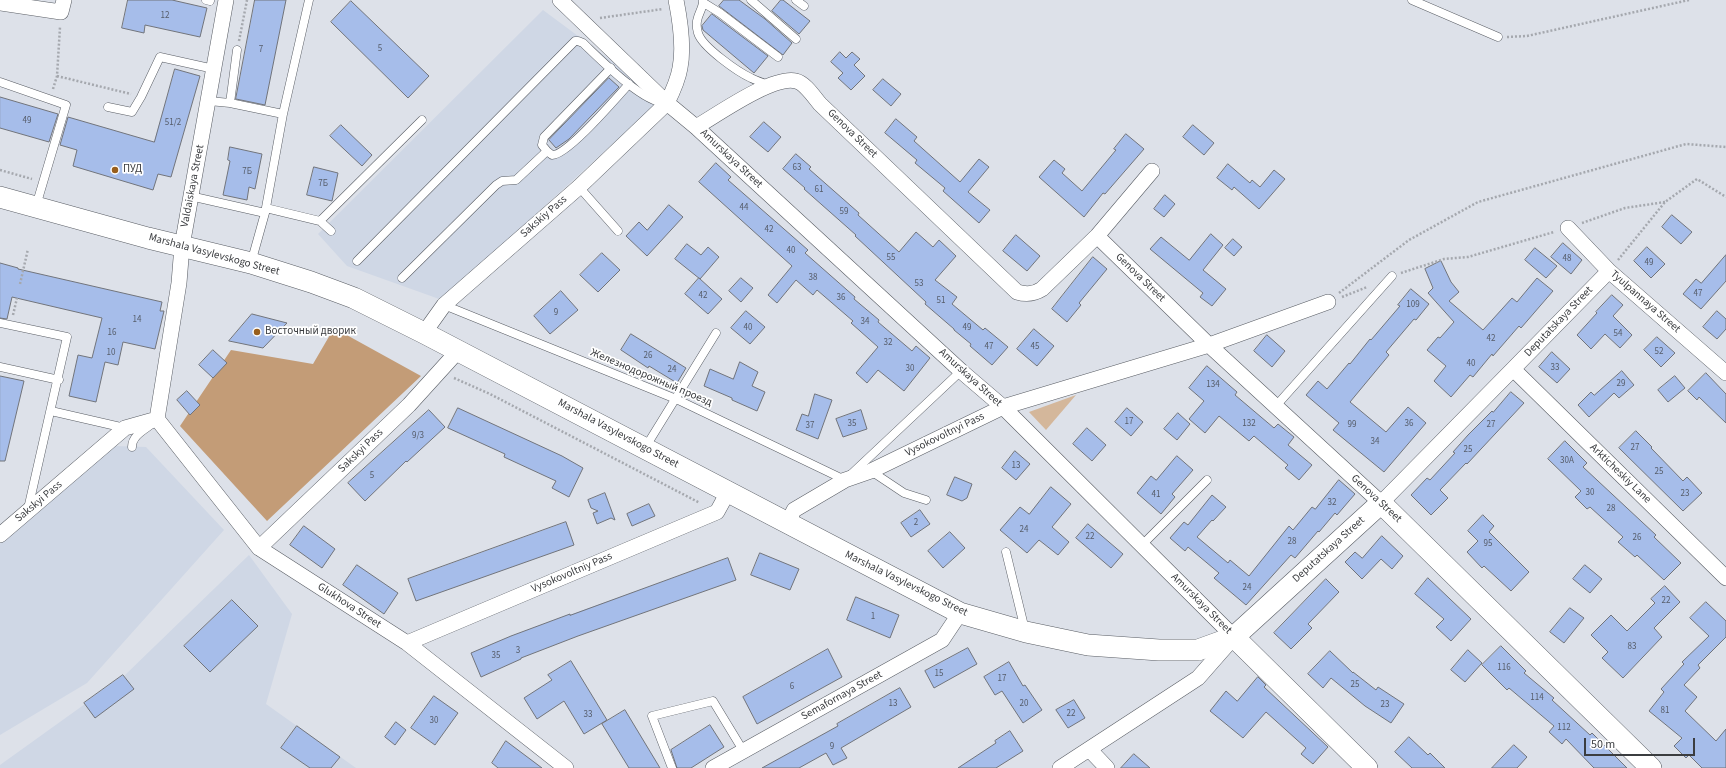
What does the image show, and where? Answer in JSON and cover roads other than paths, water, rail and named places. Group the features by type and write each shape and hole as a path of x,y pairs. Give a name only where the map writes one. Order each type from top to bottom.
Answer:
{"main road":[{"name":"Marshala Vasylevskogo Street","path":"0,197 251,263 312,282 354,298 424,333 787,524 960,613 1026,632 1088,645 1160,650 1198,650 1234,637"},
{"name":"Deputatskaya Street","path":"1234,637 1381,502"},
{"name":"Genova Street","path":"1381,502 1651,768"},
{"name":"Amurskaya Street","path":"1234,637 1367,768"}],"street":[{"name":"Valdaiskaya Street","path":"157,419 179,284 182,246 190,196 209,101 226,0"},
{"name":"Amurskaya Street","path":"560,0 667,103 696,127 1002,407 1234,637"},
{"path":"0,3 62,6"},
{"path":"667,103 675,86 681,67 681,37 677,3"},
{"name":"Genova Street","path":"769,85 784,80 790,80 797,81 804,86 820,104 1017,292 1030,294 1042,289 1097,236 1152,171"},
{"path":"696,127 769,85"},
{"name":"Sakskiy Pass","path":"424,333 444,305 579,186 667,103"},
{"name":"Tyulpannaya Street","path":"1568,228 1609,271 1726,373"},
{"name":"Genova Street","path":"1097,236 1275,407 1381,502"},
{"name":"Deputatskaya Street","path":"1381,502 1514,369 1609,271"},
{"name":"Vysokovoltnyi Pass","path":"787,524 794,510 845,480 871,471 1002,407 1209,345 1328,302"},
{"name":"Sakskyi Pass","path":"259,548 409,405 441,372 458,351"},
{"name":"Arkticheskiy Lane","path":"1514,369 1726,578"},
{"name":"Sakskyi Pass","path":"0,535 125,428 157,419"},
{"name":"Glukhova Street","path":"157,419 259,548 407,643 566,768"},
{"name":"Vysokovoltniy Pass","path":"407,643 717,512 728,492"},
{"name":"Semafornaya Street","path":"713,768 942,640 960,613"},
{"name":"Deputatskaya Street","path":"1060,768 1198,678 1234,637"},
{"path":"1089,749 1107,768"}],"lane":[{"path":"251,263 265,211 283,114 308,0"},
{"path":"751,0 796,39"},
{"path":"796,0 804,6"},
{"path":"1412,0 1498,37"},
{"path":"769,85 752,79 737,70 702,41 698,32 697,20 704,2 778,57"},
{"path":"357,261 576,42 581,42 629,84 652,100 667,103"},
{"path":"230,103 237,50"},
{"path":"108,107 132,112 141,97 160,57 214,69"},
{"path":"611,68 544,137 542,145 547,151 552,155 561,153 597,120 629,84"},
{"path":"0,82 66,105 42,182 36,207"},
{"path":"209,101 230,103 283,114"},
{"path":"320,221 422,120"},
{"path":"402,278 496,185 502,181 516,180 547,151"},
{"path":"579,186 618,231"},
{"path":"190,196 320,221 331,231"},
{"path":"1275,407 1392,276"},
{"name":"Железнодорожный проезд","path":"444,305 676,400 845,480"},
{"path":"0,323 67,337 59,380 27,512"},
{"path":"645,448 716,333"},
{"path":"0,367 59,380"},
{"path":"845,480 961,371"},
{"path":"51,411 125,428"},
{"path":"132,447 131,444 137,436 157,419"},
{"path":"871,471 904,493 926,500"},
{"path":"1142,546 1207,480"},
{"path":"1006,552 1026,632"},
{"path":"672,768 652,716 713,701 744,752"}],"place":[{"name":"ПУД","path":"115,170"},
{"name":"Восточный дворик","path":"257,332"}]}
